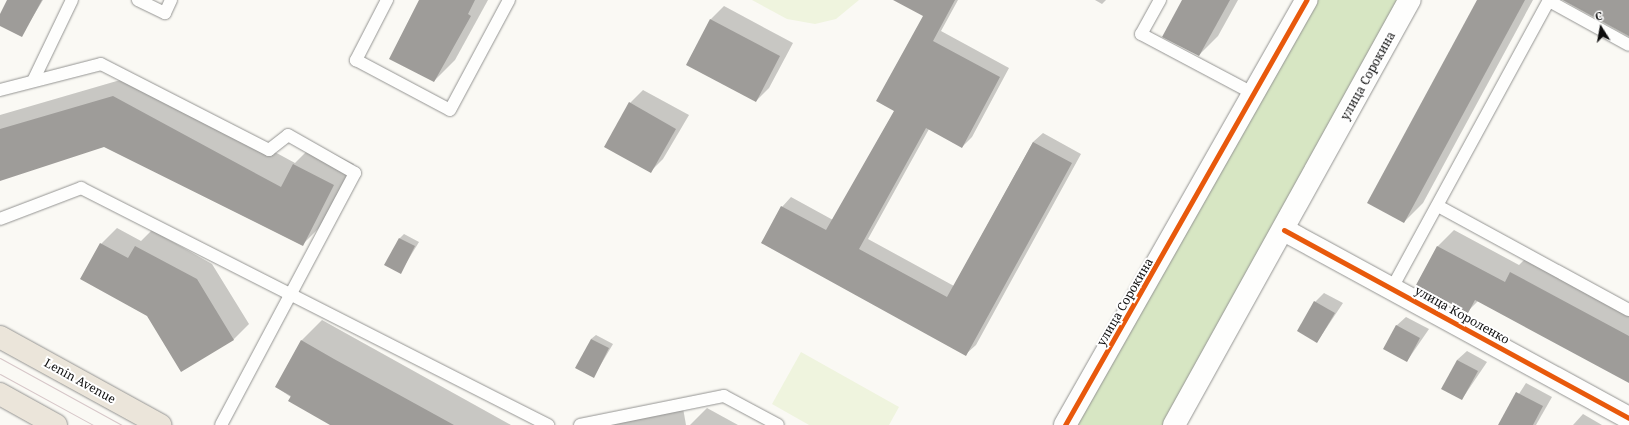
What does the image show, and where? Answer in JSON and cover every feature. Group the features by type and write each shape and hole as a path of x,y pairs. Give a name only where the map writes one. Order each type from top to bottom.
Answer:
{"main road":[{"name":"Lenin Avenue","path":"0,337 160,425"},
{"path":"0,394 56,425"}],"street":[{"name":"улица Сорокина","path":"1065,425 1256,95 1306,0"},
{"name":"улица Сорокина","path":"1174,425 1284,230 1410,0"},
{"name":"улица Короленко","path":"1284,230 1629,418"}],"lane":[{"path":"32,81 72,0"},
{"path":"138,0 165,12 171,0"},
{"path":"387,0 356,60 450,110 509,0"},
{"path":"1160,0 1141,34 1256,95"},
{"path":"1392,288 1549,0 1629,45"},
{"path":"0,90 101,64 269,150 288,135 355,173 294,293 222,425"},
{"path":"0,219 81,188 294,293 548,425"},
{"path":"1438,206 1629,310"},
{"path":"580,425 724,396 778,425"}],"green space":[{"path":"752,0 859,0 836,19 815,24 787,19"},
{"path":"1306,0 1410,0 1174,425 1065,425"},
{"path":"801,352 899,407 889,425 809,425 772,404"}],"building":[{"path":"7,0 42,0 22,37 0,26 0,14"},
{"path":"419,0 475,0 468,14 471,16 434,82 389,59"},
{"path":"893,0 955,0 933,41 1000,77 962,148 926,128 859,249 947,297 1033,142 1072,163 966,356 761,243 781,206 826,230 894,111 876,101 923,16"},
{"path":"1182,0 1230,0 1199,56 1162,37"},
{"path":"1477,0 1525,0 1404,223 1367,203"},
{"path":"1563,0 1629,0 1629,36"},
{"path":"710,19 780,56 756,102 686,65"},
{"path":"113,96 281,187 293,164 334,185 303,246 104,147 0,181 0,129"},
{"path":"629,102 676,129 651,173 604,147"},
{"path":"399,238 415,246 401,274 384,265"},
{"path":"100,243 128,258 135,246 197,279 234,340 181,372 147,316 80,279"},
{"path":"1437,246 1505,282 1510,272 1629,336 1629,383 1475,300 1468,313 1416,285"},
{"path":"1314,301 1335,313 1317,343 1297,331"},
{"path":"1396,325 1420,338 1407,362 1383,349"},
{"path":"591,339 609,348 594,378 575,368"},
{"path":"301,340 454,425 330,425 288,401 291,396 275,387"},
{"path":"1457,360 1478,371 1462,400 1441,389"},
{"path":"1516,392 1543,406 1533,425 1498,425"}],"tram line":[{"path":"0,358 122,425"},
{"path":"0,374 93,425"}],"cycle path":[{"path":"1065,425 1306,0"},
{"path":"1284,230 1629,418"}]}
